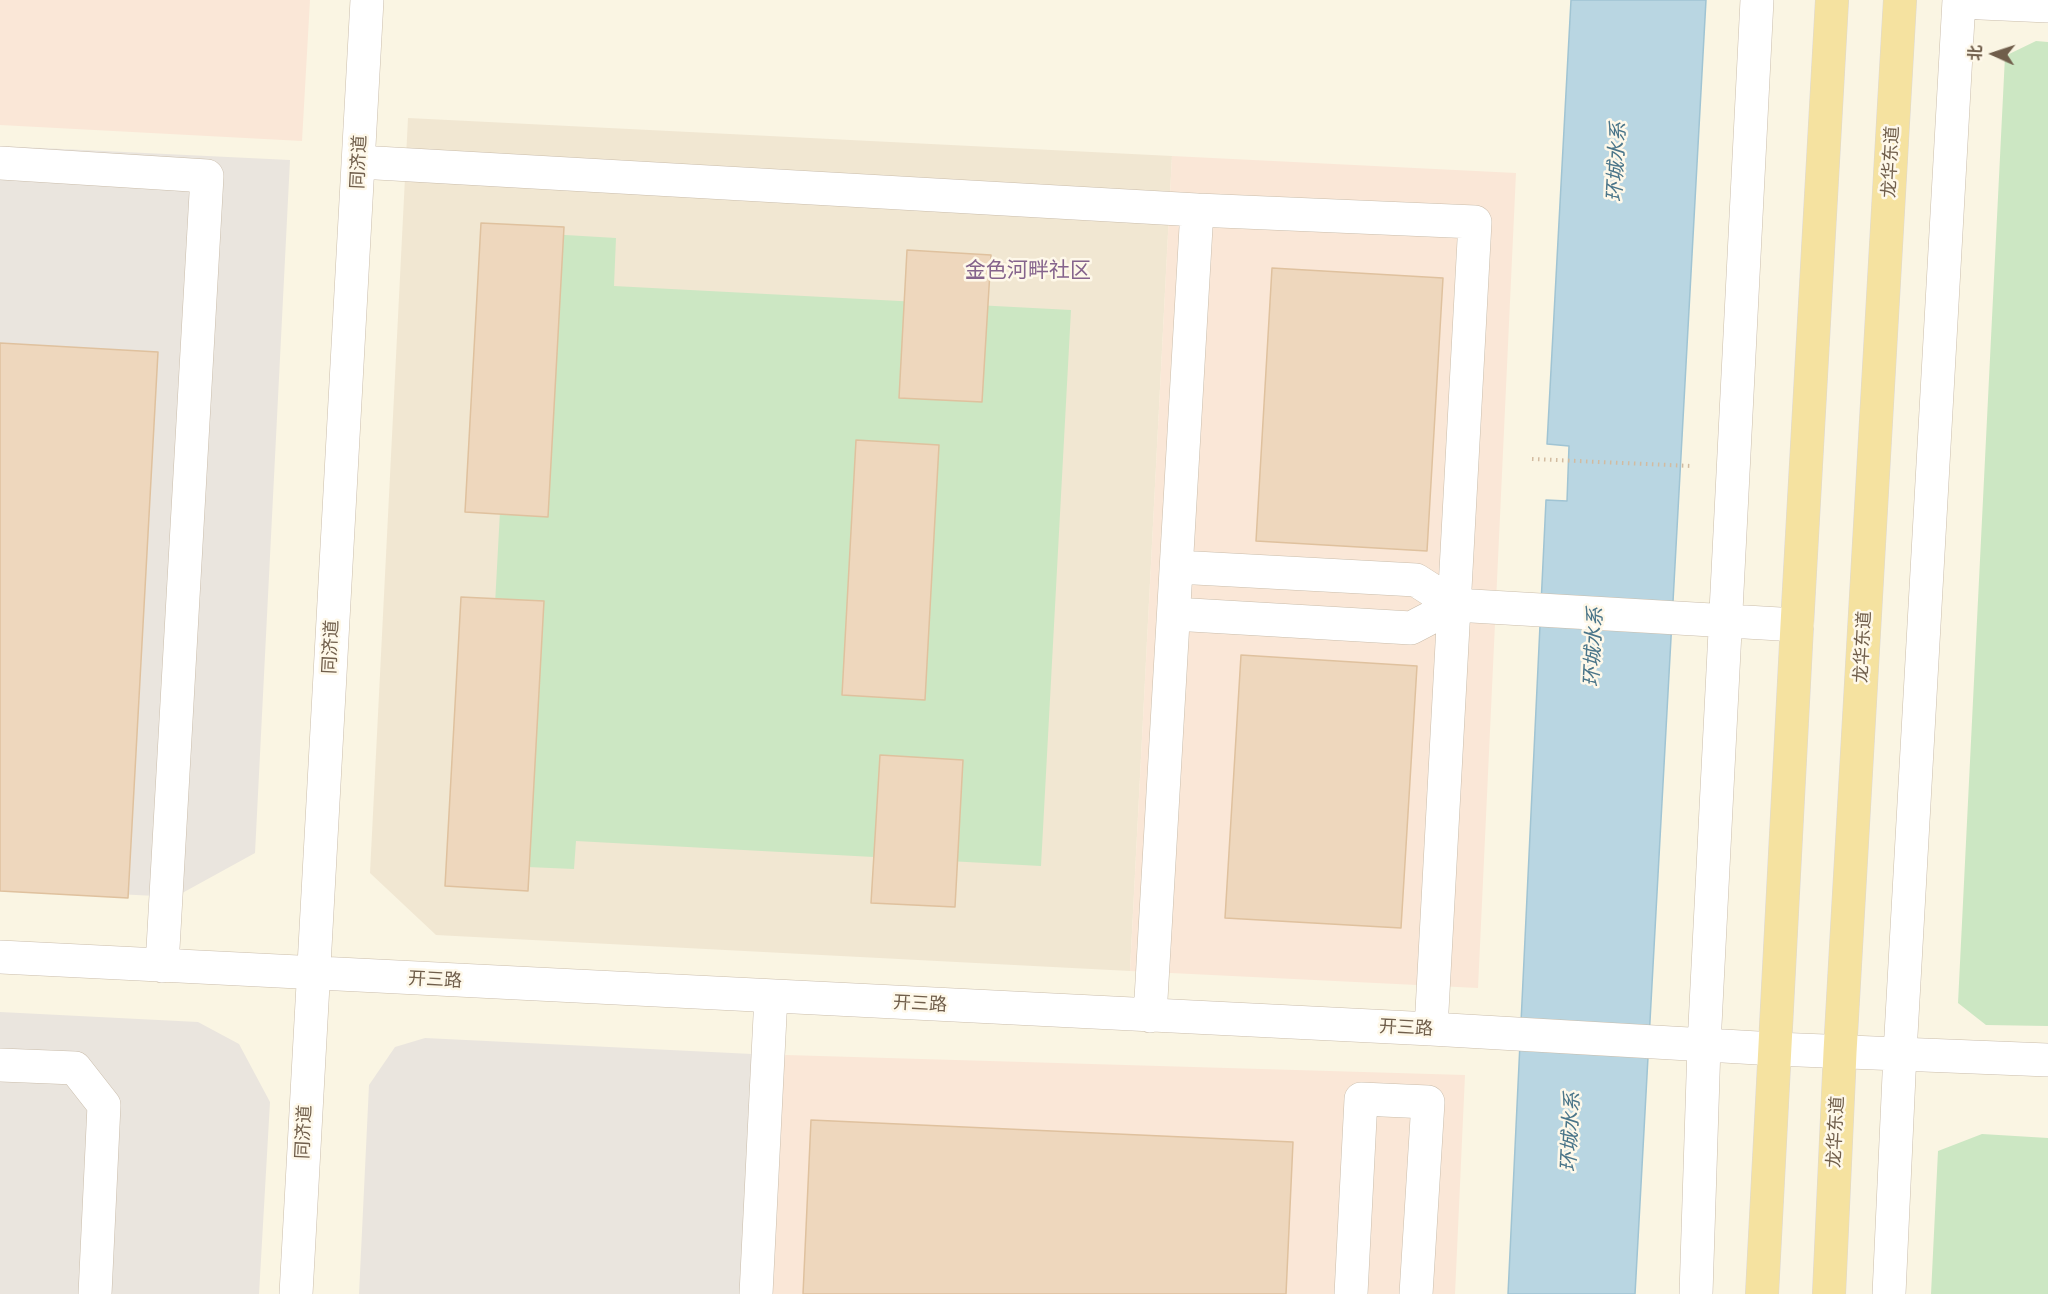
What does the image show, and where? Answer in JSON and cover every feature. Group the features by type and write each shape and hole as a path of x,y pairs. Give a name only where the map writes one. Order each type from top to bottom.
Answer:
{"main road":[{"path":"1762,1294 1832,0"},
{"name":"龙华东道","path":"1828,1294 1900,0"}],"street":[{"name":"同济道","path":"296,1294 367,0"},
{"path":"1696,1294 1704,1045 1757,0"},
{"path":"1889,1294 1900,1053 1959,1 2048,6"},
{"path":"359,162 1197,210 1475,222 1431,1029"},
{"path":"0,163 207,176 162,966"},
{"path":"1150,1016 1197,210"},
{"path":"1177,567 1416,580 1455,605 1797,625"},
{"path":"1174,614 1411,628 1455,605"},
{"name":"开三路","path":"0,957 1431,1029 1775,1049 2048,1060"},
{"path":"756,1294 771,996"},
{"path":"0,1065 75,1068 104,1105 95,1294"},
{"path":"1351,1294 1361,1099 1428,1102 1416,1294"}],"path":[{"path":"1532,459 1691,466"}],"shaded area":[{"path":"0,0 310,0 302,141 0,125"},
{"path":"408,118 1172,156 1130,971 436,935 370,873"},
{"path":"0,146 290,160 255,853 175,897 0,888"},
{"path":"1172,156 1516,173 1478,988 1130,971"},
{"path":"0,1012 198,1022 239,1044 270,1102 259,1294 0,1294"},
{"path":"425,1038 752,1054 740,1294 359,1294 369,1085 395,1047"},
{"path":"752,1054 1465,1075 1455,1294 740,1294"}],"green space":[{"path":"2036,41 2048,42 2048,1026 1986,1025 1958,1003 2005,56"},
{"path":"515,232 616,238 614,286 1071,310 1041,866 576,841 574,869 481,865"},
{"path":"1982,1134 2048,1138 2048,1294 1931,1294 1938,1151"}],"water":[{"name":"环城水系","path":"1571,0 1706,0 1635,1294 1508,1294 1546,500 1567,501 1569,446 1547,444"}],"building":[{"path":"481,223 564,227 548,517 465,512"},
{"path":"907,250 991,255 982,402 899,398"},
{"path":"1272,268 1443,278 1427,551 1256,541"},
{"path":"0,343 158,352 128,898 0,891"},
{"path":"856,440 939,445 925,700 842,695"},
{"path":"461,597 544,601 528,891 445,886"},
{"path":"1241,655 1417,666 1401,928 1225,918"},
{"path":"880,755 963,760 955,907 871,903"},
{"path":"811,1120 1293,1142 1286,1294 803,1294"}],"district":[{"name":"金色河畔社区","path":"1028,271"}]}
